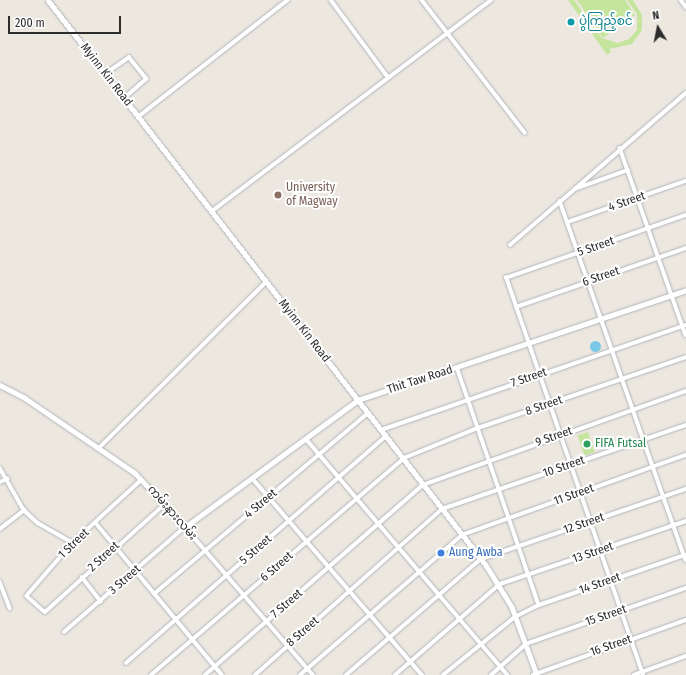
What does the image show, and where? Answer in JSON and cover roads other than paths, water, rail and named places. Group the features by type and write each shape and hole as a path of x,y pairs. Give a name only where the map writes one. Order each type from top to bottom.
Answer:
{"street":[{"name":"Myinn Kin Road","path":"48,0 381,430"},
{"path":"138,117 288,0"},
{"path":"331,0 388,77"},
{"path":"422,0 525,133"},
{"path":"212,212 491,0"},
{"path":"681,0 686,6"},
{"path":"105,74 129,57 147,79 124,99"},
{"path":"510,245 620,148 686,95"},
{"path":"620,148 685,326 686,335"},
{"path":"572,190 628,170"},
{"name":"4 Street","path":"568,222 686,181"},
{"path":"560,201 686,560"},
{"name":"5 Street","path":"516,307 506,278 686,216"},
{"name":"6 Street","path":"516,307 686,248"},
{"path":"99,448 266,282"},
{"name":"Thit Taw Road","path":"185,527 307,440 358,400 529,344 686,290"},
{"path":"516,307 548,404 642,674"},
{"name":"7 Street","path":"381,430 612,349 685,326"},
{"name":"8 Street","path":"404,458 478,428 623,380 686,357"},
{"path":"458,367 539,605"},
{"name":"ကမ်းနားလမ်း","path":"0,385 99,448 142,480 165,504 313,675"},
{"name":"9 Street","path":"423,485 489,459 686,391"},
{"name":"4 Street","path":"154,594 368,413"},
{"name":"10 Street","path":"442,509 686,424"},
{"path":"381,430 500,584 526,644 536,674"},
{"name":"5 Street","path":"126,663 386,436"},
{"path":"307,440 508,675"},
{"name":"11 Street","path":"462,535 686,455"},
{"name":"6 Street","path":"151,675 404,458"},
{"path":"0,468 24,510 38,523 74,543"},
{"path":"0,482 7,479"},
{"path":"253,479 422,675"},
{"name":"1 Street","path":"45,612 27,596 74,543 142,480"},
{"name":"7 Street","path":"205,675 423,485"},
{"name":"12 Street","path":"482,559 686,489"},
{"name":"2 Street","path":"45,612 114,546 165,504"},
{"name":"8 Street","path":"254,675 442,509"},
{"path":"0,529 24,510"},
{"name":"13 Street","path":"500,584 686,521"},
{"path":"96,523 135,572 222,675"},
{"name":"3 Street","path":"64,632 135,572 185,527"},
{"path":"300,675 462,535"},
{"name":"14 Street","path":"515,617 539,605 685,555"},
{"path":"346,675 482,559"},
{"path":"82,577 101,601"},
{"path":"0,582 10,608"},
{"path":"395,675 458,618 500,584"},
{"name":"15 Street","path":"526,644 686,588"},
{"path":"443,675 515,617"},
{"name":"16 Street","path":"536,674 686,620"},
{"path":"491,675 526,644"},
{"path":"634,675 642,674 686,656"}],"water":[{"path":"595,340 599,342 601,346 599,350 595,352 591,350 589,346 591,342"}],"place":[{"name":"ပွဲကြည့်စင်","path":"571,22"},
{"name":"University of Magway","path":"278,195"},
{"name":"FIFA Futsal","path":"587,444"},
{"name":"Aung Awba","path":"441,553"}]}
